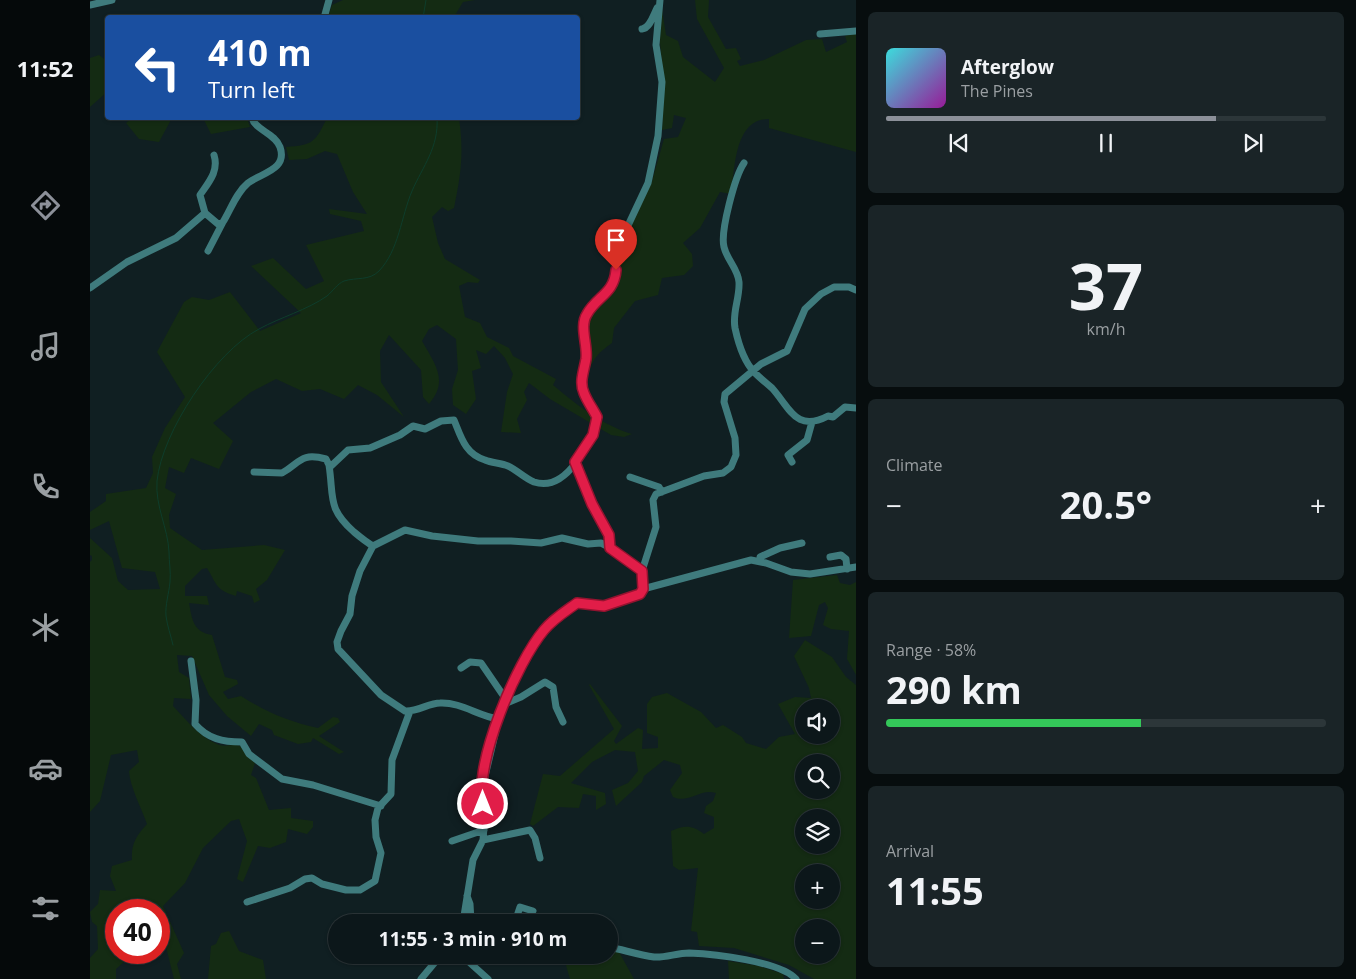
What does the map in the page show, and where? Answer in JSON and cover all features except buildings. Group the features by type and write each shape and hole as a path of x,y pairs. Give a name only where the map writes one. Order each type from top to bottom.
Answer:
{"street":[{"path":"90,5 112,0"},
{"path":"325,15 329,0"},
{"path":"642,29 646,28 650,22 660,2"},
{"path":"330,467 348,450 370,448 400,435 412,426 425,429 449,419 454,420 461,432 465,448 483,460 506,465 535,482 554,482 560,479 575,462 593,435 597,417 584,393 582,375 586,358 583,320 615,282 616,251 648,183 658,136 662,82 656,45 660,2"},
{"path":"820,34 856,31"},
{"path":"208,251 234,200 248,183 272,170 281,158 279,144 268,132 255,124 253,120"},
{"path":"214,155 217,165 215,172 200,196 205,213 218,224 223,222"},
{"path":"744,163 736,175 734,194 723,229 724,246 737,274 739,284 734,315 740,348 754,372 773,390 783,406 805,422 812,422 828,416 833,417 845,407 856,408"},
{"path":"90,288 127,262 176,238 205,213"},
{"path":"464,914 473,860 483,840 485,814 481,793 498,719 521,664 545,629 577,603 604,606 640,594 643,589 642,571 654,541 656,527 653,500 656,494 704,476 723,473 731,467 736,455 735,438 724,402 725,394 754,372 761,364 787,350 805,308 821,294 834,287 849,287 856,290"},
{"path":"792,462 788,455 806,440 812,422"},
{"path":"254,472 282,473 298,460 309,457 326,459 330,467 335,512 373,546"},
{"path":"575,462 592,504 609,535 610,548"},
{"path":"630,477 659,488 662,492"},
{"path":"498,719 484,717 454,704 440,703 406,711 381,695 338,649 339,637 350,614 352,596 360,571 373,546 395,534 410,530 432,536 478,542 541,543 562,538 588,544 601,544 610,548 642,571"},
{"path":"760,562 760,557 766,554 802,543"},
{"path":"830,557 841,555 846,559 848,569"},
{"path":"643,589 751,560 791,572 810,574 856,567"},
{"path":"191,661 196,700 194,724 199,729 227,743 242,742 249,754 282,779 313,785 381,806"},
{"path":"461,668 470,662 481,663 504,702"},
{"path":"504,702 521,697 545,682 553,687 556,707 562,722"},
{"path":"247,902 290,888 305,878 312,878 322,884 346,890 360,890 375,881 380,860 375,820 381,806 391,794 392,760 410,711"},
{"path":"452,841 484,830"},
{"path":"483,840 530,830 535,838 540,858"},
{"path":"467,896 471,914"},
{"path":"519,914 520,907 533,911"},
{"path":"618,949 656,957 680,954 710,955 767,965 785,971 796,979"},
{"path":"421,979 434,964"},
{"path":"471,964 488,979"}],"green space":[{"path":"343,0 475,0 463,2 455,15 329,15 332,5"},
{"path":"695,0 709,0 708,17 726,49 736,48 741,59 737,61 740,66 764,60 806,40 822,39 826,52 847,42 845,36 856,33 856,152 769,128 769,119 757,121 749,127 738,147 731,194 720,192 700,228 683,243 692,254 693,266 684,275 662,278 658,295 635,301 614,328 612,343 597,356 588,374 585,371 586,323 591,312 617,282 620,248 652,181 664,139 678,137 686,118 674,115 672,128 662,130 664,84 660,43 661,10 666,35 678,41 683,57 715,82 724,68 697,19"},
{"path":"99,55 105,60 105,94 90,107 90,58"},
{"path":"130,120 171,120 159,142 139,139 126,123"},
{"path":"204,120 248,120 250,127 211,134"},
{"path":"326,120 459,120 461,163 454,208 448,211 442,207 432,217 438,243 445,259 480,280 478,283 468,282 459,286 465,317 480,323 487,337 509,348 513,356 556,379 553,385 581,407 600,420 632,434 624,437 611,435 550,399 529,383 524,392 527,400 517,419 521,433 501,432 507,392 513,374 505,358 494,346 486,354 476,350 481,368 472,371 476,399 466,414 453,405 452,389 458,370 456,339 437,325 429,329 422,341 435,365 439,380 435,396 429,404 423,397 421,370 389,335 380,351 381,382 404,417 377,395 358,385 344,399 320,389 302,391 276,379 251,392 213,423 233,441 219,469 191,458 184,473 169,467 165,488 176,494 169,515 170,528 202,550 264,545 285,550 267,580 256,589 260,600 254,603 252,596 237,591 236,596 220,589 207,568 202,569 185,586 185,596 207,596 209,605 189,603 197,628 212,635 225,677 237,680 238,684 223,692 228,699 241,696 278,716 318,728 333,717 338,718 340,722 319,736 344,752 339,754 313,738 311,742 298,744 274,735 272,730 259,724 251,736 227,716 209,695 192,656 177,655 179,672 189,678 191,699 174,698 173,706 194,728 211,741 226,746 238,745 244,749 255,763 251,775 256,778 269,810 291,808 291,818 313,821 313,827 307,834 288,829 286,842 270,848 258,846 243,882 237,879 247,841 239,819 231,821 203,848 185,883 170,899 105,899 105,964 122,964 116,969 116,979 90,979 90,958 98,949 97,926 92,922 90,912 98,904 100,890 116,891 110,876 112,866 132,860 132,849 135,840 147,824 129,771 139,762 137,750 111,755 100,801 90,812 90,562 92,556 90,555 90,538 112,558 118,581 128,590 160,589 155,572 122,568 109,521 90,530 90,512 106,501 106,494 146,488 153,473 152,457 165,428 185,397 157,352 184,302 192,297 209,300 230,292 260,331 301,313 251,266 273,258 306,289 324,281 306,245 364,231 361,221 330,214 329,209 367,214 353,192 337,154 325,151 307,159 289,160 286,147 303,145 316,137"},
{"path":"837,575 840,583 850,585 856,582 856,675 847,659 849,631 831,629 823,625 828,608 825,602 819,605 811,636 789,638 793,580"},
{"path":"805,640 832,657 846,677 856,685 856,979 814,979 789,965 734,948 699,946 697,932 691,931 698,868 679,870 673,866 671,831 688,827 704,834 714,828 714,817 704,813 706,806 713,801 716,793 705,792 684,799 673,797 670,790 682,773 680,765 664,760 644,776 642,782 616,806 612,790 628,783 638,771 635,752 615,750 592,762 571,783 605,793 606,804 596,810 596,796 583,794 579,808 558,807 533,826 530,824 543,774 560,776 614,729 590,684 622,726 614,741 616,744 638,728 643,730 642,749 658,748 658,737 647,733 647,704 652,697 667,693 701,712 716,728 723,725 742,737 746,743 766,749 779,737 795,734 778,704 795,697 811,698 809,688 794,656"},
{"path":"170,922 184,953 177,964 181,979 174,979 170,963"},
{"path":"229,931 239,951 263,960 266,979 208,979 211,946 216,944 221,933"},
{"path":"618,952 634,979 570,979 566,964 618,964"},
{"path":"728,961 759,966 783,974 784,979 729,979"}],"waterway":[{"path":"424,15 426,0"},
{"path":"173,645 166,616 170,586 169,552 158,499 157,481 161,461 180,417 193,395 209,374 242,340 259,329 319,301 344,281 367,278 375,274 386,263 399,233 412,191 433,147 437,120"}],"route":[{"path":"483,804 481,793 485,769 502,705 521,664 545,629 577,603 586,602 604,606 640,594 643,589 642,571 610,548 609,535 605,524 592,504 575,462 593,435 597,417 584,393 582,375 586,358 583,320 615,282 616,270"}]}
